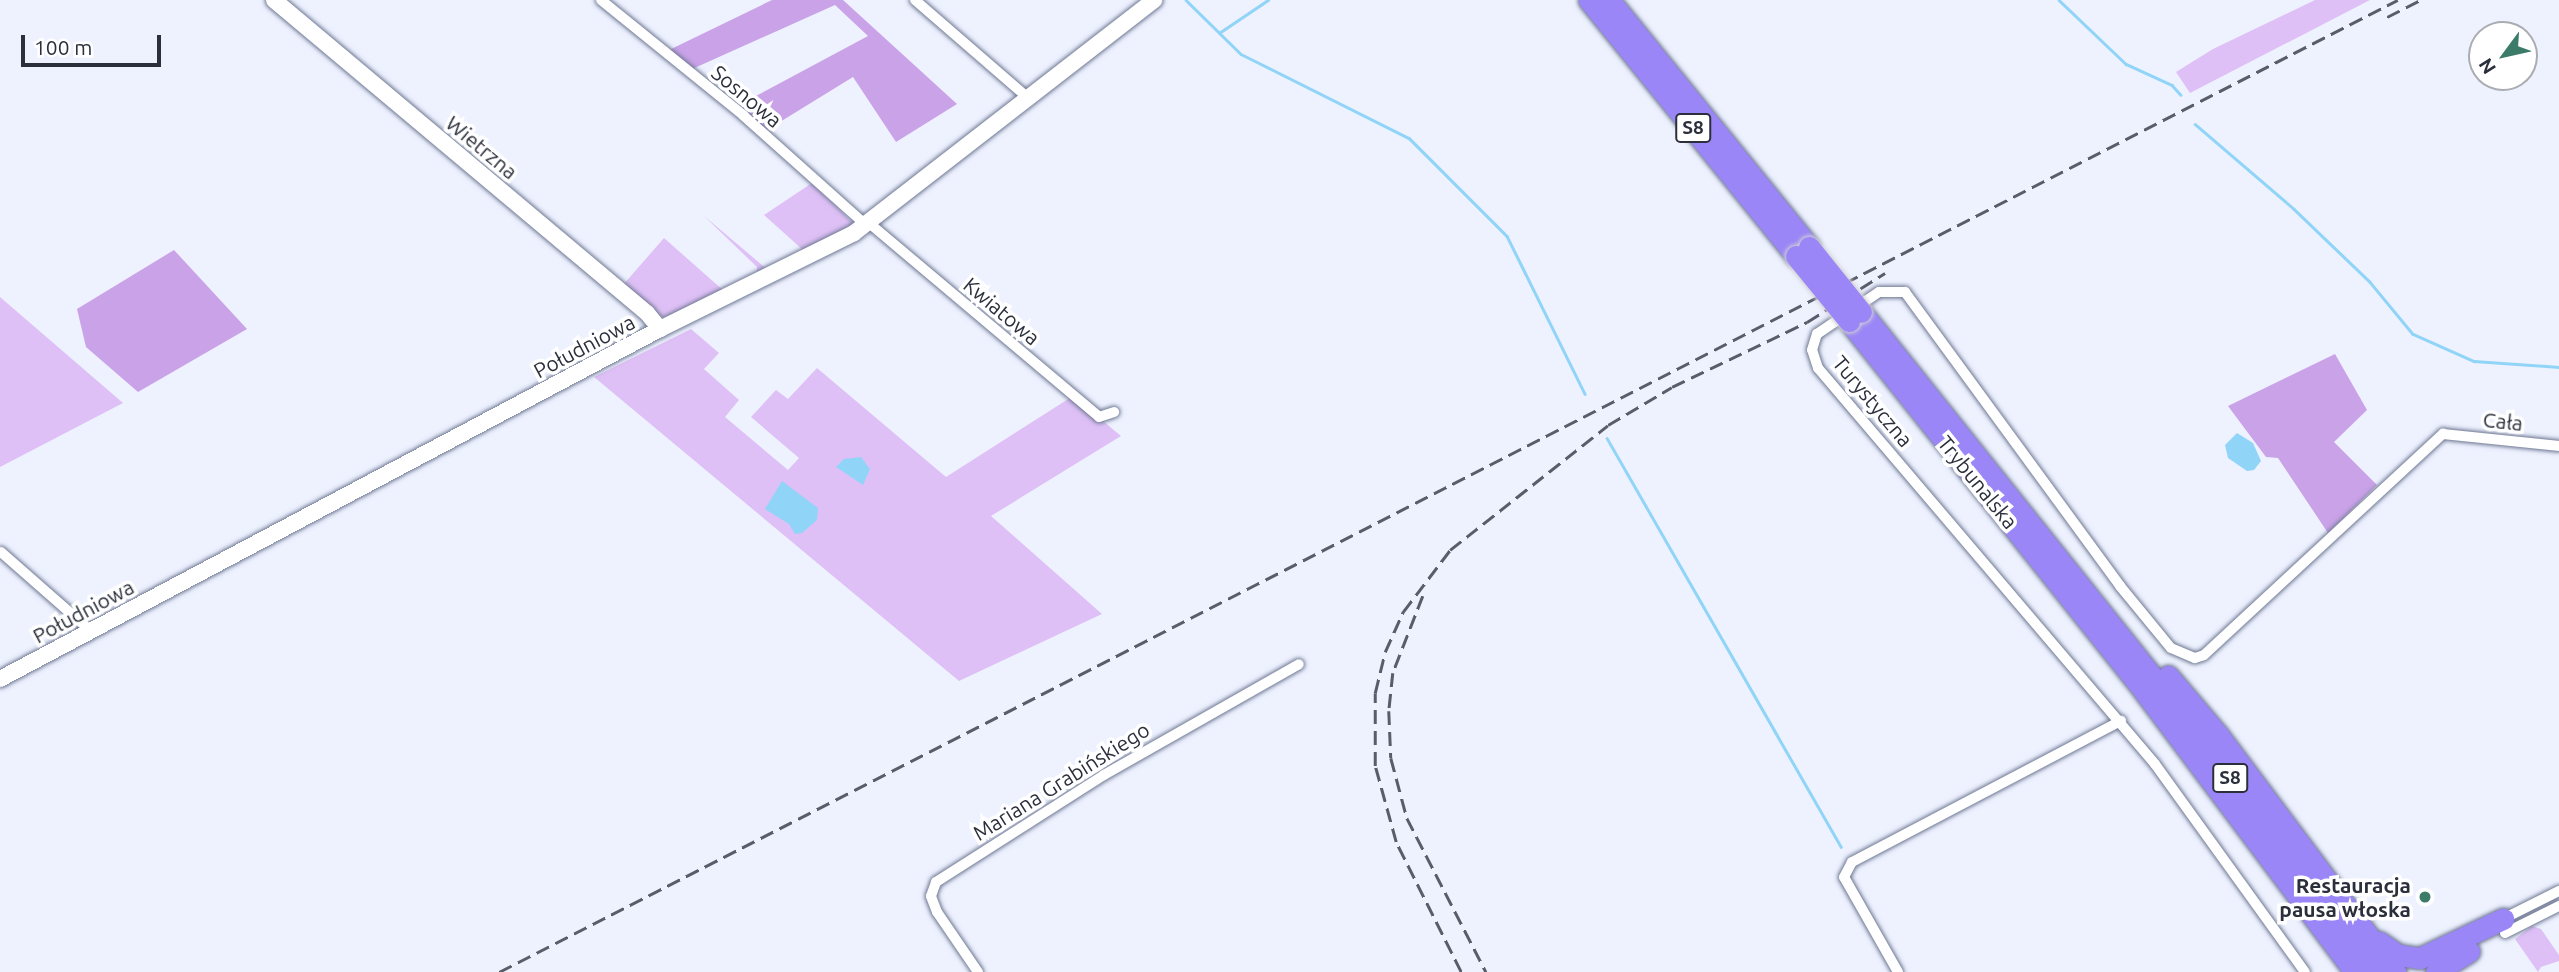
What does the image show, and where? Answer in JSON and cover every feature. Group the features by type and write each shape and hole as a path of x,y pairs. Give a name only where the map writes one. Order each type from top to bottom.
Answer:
{"highway":[{"name":"Trybunalska","path":"1589,0 1803,252"},
{"name":"Trybunalska","path":"1609,0 2144,691 2356,972"},
{"name":"Trybunalska","path":"1855,317 2083,588 2374,972"},
{"path":"2083,588 2213,728 2395,972"},
{"path":"2364,929 2391,952 2417,958 2504,926"},
{"path":"2436,972 2504,926"}],"street":[{"name":"Wietrzna","path":"274,0 647,313 660,329"},
{"name":"Sosnowa","path":"601,0 744,116 868,224"},
{"path":"915,0 1028,98"},
{"name":"Południowa","path":"0,679 660,329 868,224 1154,0"},
{"name":"Kwiatowa","path":"868,224 1099,417 1114,412"},
{"name":"Turystyczna","path":"2121,722 1818,368 1812,350 1824,327 1879,292 1900,290 1909,296 2120,586 2171,648 2195,658 2204,655 2443,434"},
{"name":"Cała","path":"2443,434 2559,446"},
{"path":"1,552 91,631"},
{"name":"Mariana Grabińskiego","path":"978,972 937,912 931,896 936,882 1104,775 1299,664"},
{"path":"1898,972 1844,877 1852,862 2121,722 2305,972"},
{"path":"2504,926 2559,891"},
{"path":"2504,926 2559,906"}],"shaded area":[{"path":"772,0 843,0 957,104 896,142 853,77 762,133 739,112 739,105 868,36 835,5 690,70 667,51"},
{"path":"2315,0 2370,0 2190,93 2176,72 2213,49"},
{"path":"812,183 854,224 851,230 803,250 764,215"},
{"path":"703,215 769,271 672,318 657,315 623,285 664,238 724,291 757,274 757,267"},
{"path":"174,250 247,329 138,392 86,347 77,309"},
{"path":"0,297 123,403 0,467"},
{"path":"691,329 719,353 704,369 739,400 725,417 788,470 799,458 751,417 776,390 788,399 817,368 946,477 1073,396 1121,436 991,516 1102,614 959,681 594,377"},
{"path":"2335,354 2367,410 2334,442 2377,485 2328,533 2278,458 2266,457 2228,406"},
{"path":"2532,926 2541,929 2559,955 2559,961 2541,967 2538,972 2515,939"}],"water":[{"path":"2237,433 2253,443 2261,461 2254,470 2247,471 2228,458 2225,445"},
{"path":"861,457 870,469 863,485 836,467 844,459"},
{"path":"782,481 818,508 817,520 802,533 795,534 789,524 765,509"}],"waterway":[{"path":"1186,0 1241,54 1409,138 1507,236 1585,394"},
{"path":"1219,33 1268,0"},
{"path":"2059,0 2126,64 2172,85 2181,95"},
{"path":"2195,124 2294,209 2370,282 2413,334 2474,361 2559,367"},
{"path":"1607,438 1841,847"}],"railway":[{"path":"499,972 2398,0"},
{"path":"2387,17 2420,0"},
{"path":"1461,972 1396,842 1375,766 1375,693 1385,652 1403,612 1450,550 1608,425 1672,387 1807,322 1885,273"},
{"path":"1423,596 1393,673 1389,711 1391,758 1407,818 1486,972"}],"place":[{"name":"Restauracja pausa włoska","path":"2425,897"}]}
